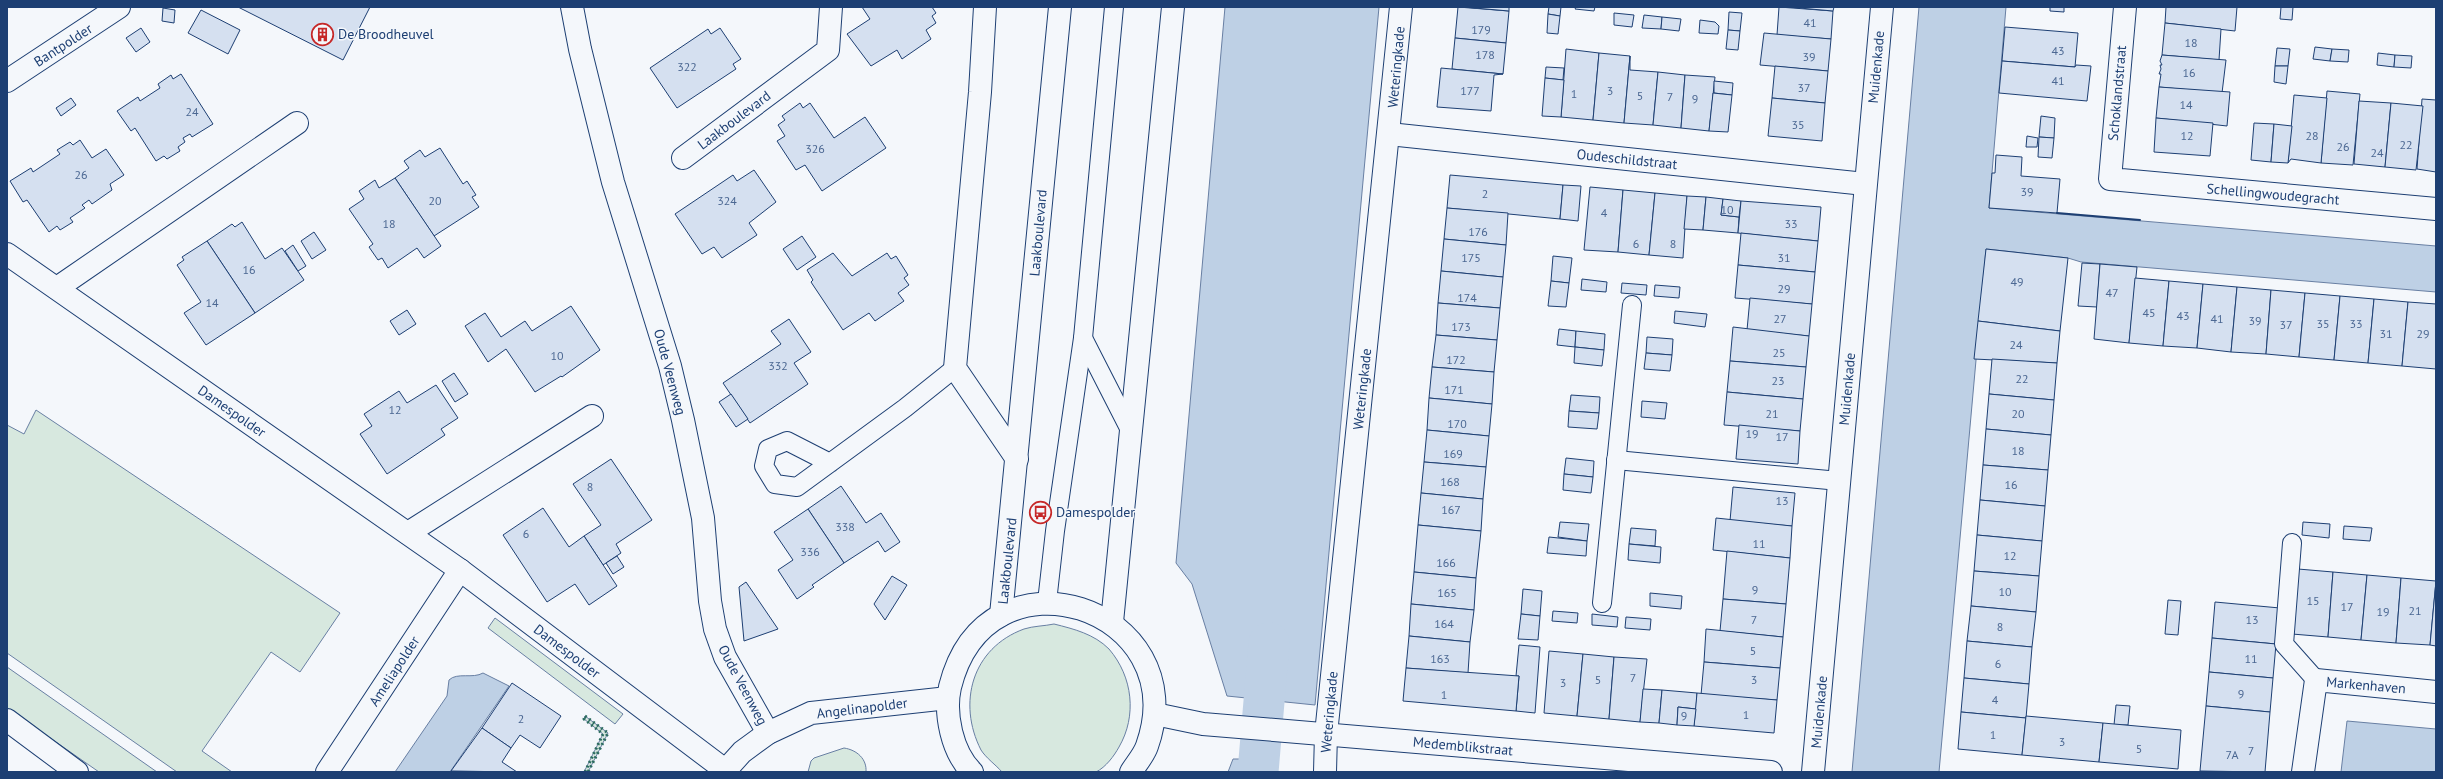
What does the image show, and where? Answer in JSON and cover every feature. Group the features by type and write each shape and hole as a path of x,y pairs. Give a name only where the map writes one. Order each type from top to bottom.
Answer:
{"street":[{"name":"Bantpolder","path":"7,81 119,7"},
{"name":"Oude Veenweg","path":"572,7 580,49 613,182 670,366 683,420 702,518 709,594 715,629 725,657 768,734"},
{"name":"Laakboulevard","path":"683,158 828,50 832,7"},
{"path":"985,7 980,92 955,368 1017,459"},
{"name":"Laakboulevard","path":"1001,615 1060,7"},
{"path":"1112,622 1173,7"},
{"name":"Weteringkade","path":"1325,772 1326,734 1401,7"},
{"name":"Muidenkade","path":"1813,772 1882,7"},
{"name":"Schoklandstraat","path":"2110,179 2125,7"},
{"path":"56,288 297,123"},
{"name":"Oudeschildstraat","path":"1389,134 1865,184"},
{"name":"Schellingwoudegracht","path":"2110,179 2436,209"},
{"name":"Damespolder","path":"7,254 460,570 725,771"},
{"path":"408,533 592,416"},
{"name":"Ameliapolder","path":"327,772 460,570"},
{"path":"972,772 966,766 951,734 948,698 956,665 974,636 1001,615 1023,606 1047,602 1081,607 1112,622 1136,647 1151,679 1155,714 1147,747 1131,772"},
{"name":"Markenhaven","path":"2303,772 2316,680 2436,692"},
{"name":"Angelinapolder","path":"725,771 742,752 768,734 811,713 948,698"},
{"name":"Medemblikstraat","path":"1155,714 1203,724 1771,772"},
{"path":"7,720 78,772"}],"lane":[{"path":"1047,602 1055,526 1083,338 1114,7"},
{"path":"1602,603 1632,305"},
{"path":"1083,338 1131,432"},
{"path":"830,463 955,368"},
{"path":"1616,460 1839,481"},
{"path":"2292,543 2284,644 2316,680"}],"shaded area":[{"path":"36,410 340,613 300,672 271,652 202,751 232,772 177,772 7,653 7,425 24,434"},
{"path":"495,618 623,714 615,724 488,628"},
{"path":"1054,624 1076,630 1097,639 1109,649 1117,660 1123,672 1130,697 1130,710 1125,735 1112,758 1096,772 1002,772 981,750 974,732 970,714 970,696 974,679 981,663 992,649 1006,638 1024,629"},
{"path":"7,667 157,772 99,772 7,708"},
{"path":"585,716 608,733 588,772 584,772 603,734 584,719"},
{"path":"844,748 857,753 863,759 866,772 808,772 811,761 814,758"}],"water":[{"path":"1225,7 1379,7 1315,705 1227,696 1192,584 1176,563"},
{"path":"1919,7 2006,7 1989,208 2436,246 2436,292 2081,262 2068,258 1986,249 1939,772 1852,772"},
{"path":"483,673 509,686 450,772 395,772 447,696 449,680 456,676 475,676"},
{"path":"2347,721 2436,729 2436,772 2341,772"},
{"path":"1233,759 1276,759 1274,772 1228,772"}],"building":[{"name":"De Broodheuvel","path":"238,7 370,7 343,60"},
{"path":"862,7 932,7 936,13 932,16 936,23 926,30 931,39 902,59 897,50 871,66 847,34 870,19"},
{"path":"1458,7 1509,11 1506,43 1455,38"},
{"path":"1463,7 1509,7 1509,11"},
{"path":"1549,7 1561,7 1560,16 1548,14"},
{"path":"1576,7 1595,7 1594,11 1575,9"},
{"path":"1779,7 1833,11 1831,39 1777,35"},
{"path":"1788,7 1834,7 1833,11"},
{"path":"2050,7 2064,7 2064,12 2050,11"},
{"path":"2166,7 2237,7 2235,31 2165,23"},
{"path":"2281,7 2293,7 2292,20 2280,19"},
{"path":"163,8 175,10 174,23 162,21"},
{"path":"201,10 240,30 228,54 188,33"},
{"path":"1729,12 1742,13 1740,31 1728,30"},
{"path":"1614,13 1634,15 1632,27 1614,25"},
{"path":"1548,14 1560,16 1558,34 1547,33"},
{"path":"1644,15 1662,17 1661,29 1642,28"},
{"path":"1662,17 1681,19 1679,31 1661,29"},
{"path":"1700,20 1715,22 1719,26 1718,34 1699,33"},
{"path":"2165,23 2221,29 2219,60 2162,55"},
{"path":"2005,27 2078,33 2075,67 2002,61"},
{"path":"141,28 150,42 136,52 126,38"},
{"path":"720,28 741,59 733,64 736,69 677,108 650,68 708,29 711,34"},
{"path":"1728,30 1740,31 1738,50 1726,49"},
{"path":"1764,33 1831,39 1828,71 1760,65"},
{"path":"1455,38 1506,43 1503,74 1452,69"},
{"path":"2315,47 2332,49 2330,61 2313,59"},
{"path":"2277,48 2290,49 2288,66 2275,66"},
{"path":"1566,49 1599,53 1593,120 1561,117"},
{"path":"2332,49 2349,50 2348,62 2330,61"},
{"path":"1599,53 1630,56 1624,123 1593,120"},
{"path":"2378,53 2395,55 2394,67 2377,65"},
{"path":"2162,55 2226,60 2222,93 2159,87 2161,74 2159,74 2161,69 2160,65 2162,65 2160,61"},
{"path":"2395,55 2412,56 2411,68 2394,67"},
{"path":"1630,56 1630,70 1658,72 1653,125 1624,123"},
{"path":"2002,61 2075,67 2076,65 2091,66 2087,101 1999,93"},
{"path":"1775,66 1828,71 1825,103 1772,98"},
{"path":"2275,66 2288,66 2286,84 2274,82"},
{"path":"1546,67 1564,68 1563,80 1545,78"},
{"path":"1441,68 1503,74 1494,75 1491,111 1437,107"},
{"path":"1658,72 1685,75 1681,128 1653,125"},
{"path":"181,74 213,124 192,137 190,134 183,138 185,142 178,147 180,151 167,159 164,156 156,161 135,128 131,131 117,111 138,97 140,101 160,88 158,84 171,75 173,79"},
{"path":"1685,75 1715,77 1709,131 1681,128"},
{"path":"1545,78 1564,80 1561,117 1542,116"},
{"path":"1714,81 1733,83 1732,95 1714,93"},
{"path":"2159,87 2230,92 2227,126 2156,118"},
{"path":"2327,91 2360,94 2353,165 2321,163"},
{"path":"1713,93 1732,95 1728,132 1709,131"},
{"path":"2294,95 2327,98 2321,163 2291,159 2288,163"},
{"path":"71,98 76,105 61,116 56,108"},
{"path":"1772,98 1825,103 1822,141 1768,136"},
{"path":"2422,99 2436,100 2436,172 2417,169"},
{"path":"2359,101 2391,103 2385,167 2354,164"},
{"path":"800,103 803,108 810,103 834,138 865,117 886,148 822,191 805,165 796,170 777,141 785,136 778,125 785,120 782,116"},
{"path":"2391,103 2423,106 2416,170 2385,167"},
{"path":"2041,116 2055,118 2054,138 2039,137"},
{"path":"2156,118 2213,123 2210,156 2154,152"},
{"path":"2254,123 2274,124 2271,162 2251,160"},
{"path":"2274,124 2292,126 2288,163 2271,162"},
{"path":"2027,136 2038,138 2037,147 2026,147"},
{"path":"2039,137 2054,138 2052,158 2038,157"},
{"path":"80,140 92,158 106,149 124,175 110,184 112,190 92,204 89,200 82,205 85,208 70,218 73,222 60,230 57,226 49,232 27,200 23,202 10,181 31,168 33,172 60,154 57,150 70,142 73,145"},
{"path":"440,148 463,184 467,181 476,195 472,197 479,207 434,236 395,178 409,168 404,161 420,150 425,157"},
{"path":"1996,155 2022,157 2021,176 2060,179 2057,213 1989,208 1992,173 1995,173"},
{"path":"754,170 776,202 749,223 757,235 722,258 714,247 702,254 675,214 733,175 737,181"},
{"path":"1450,175 1563,185 1560,219 1447,208"},
{"path":"395,178 441,246 424,258 417,248 388,268 382,258 378,260 369,247 373,244 349,209 364,199 359,191 375,180 379,188"},
{"path":"1563,185 1581,186 1578,221 1560,219"},
{"path":"1590,187 1623,190 1618,252 1584,250"},
{"path":"1623,190 1655,193 1649,255 1618,252"},
{"path":"1655,193 1687,196 1683,258 1649,255"},
{"path":"1687,196 1706,197 1703,230 1684,229"},
{"path":"1706,197 1723,199 1721,215 1739,217 1738,233 1703,230"},
{"path":"1723,199 1741,201 1739,217 1721,215"},
{"path":"1741,201 1821,207 1818,241 1738,233"},
{"path":"1447,208 1508,213 1506,245 1444,239"},
{"path":"242,222 265,259 282,248 304,280 255,313 207,241 232,224 235,227"},
{"path":"314,232 326,250 312,259 301,241"},
{"path":"1741,233 1818,241 1815,272 1738,265"},
{"path":"802,236 816,257 797,270 783,249"},
{"path":"1444,239 1506,245 1503,277 1441,271"},
{"path":"207,241 255,313 206,345 184,313 201,302 177,265 184,260 182,257"},
{"path":"293,245 306,266 298,271 285,251"},
{"path":"1986,249 2068,258 2060,331 1978,321"},
{"path":"833,253 852,276 887,253 891,259 896,256 908,275 904,278 909,285 898,293 904,301 875,321 869,313 843,330 811,282 813,280 807,270"},
{"path":"1553,256 1572,258 1569,283 1551,281"},
{"path":"2082,263 2100,264 2097,307 2078,306"},
{"path":"2100,264 2137,267 2129,343 2094,339"},
{"path":"1738,265 1815,272 1812,304 1735,298"},
{"path":"1441,271 1503,277 1500,308 1438,303"},
{"path":"2135,278 2169,281 2163,346 2129,343"},
{"path":"1582,279 1607,282 1606,292 1581,290"},
{"path":"1551,281 1569,283 1566,307 1548,306"},
{"path":"2169,281 2203,284 2197,348 2163,346"},
{"path":"1622,283 1647,285 1646,295 1621,293"},
{"path":"2203,284 2237,287 2231,352 2197,348"},
{"path":"1655,285 1680,287 1679,298 1654,296"},
{"path":"2237,287 2271,290 2266,354 2231,352"},
{"path":"2271,290 2305,293 2299,357 2266,354"},
{"path":"2305,293 2340,296 2334,360 2299,357"},
{"path":"2340,296 2374,299 2368,363 2334,360"},
{"path":"1750,298 1812,304 1809,336 1747,330"},
{"path":"2374,299 2408,302 2402,366 2368,363"},
{"path":"2408,302 2436,304 2436,369 2402,366"},
{"path":"1438,303 1500,308 1497,340 1436,335"},
{"path":"571,306 600,350 562,377 561,376 535,392 506,349 488,362 465,326 485,313 501,337 525,321 532,331"},
{"path":"407,310 416,324 399,335 390,321"},
{"path":"1675,311 1707,314 1705,327 1674,323"},
{"path":"789,319 811,352 794,363 808,384 750,423 723,383 781,344 771,331"},
{"path":"1978,321 2060,331 2057,363 1974,359"},
{"path":"1733,327 1809,336 1806,367 1730,361"},
{"path":"1559,329 1576,331 1575,347 1557,345"},
{"path":"1576,331 1605,334 1604,350 1575,347"},
{"path":"1436,335 1497,340 1494,372 1432,367"},
{"path":"1647,337 1673,339 1672,355 1646,353"},
{"path":"1575,347 1604,350 1602,366 1574,363"},
{"path":"1646,353 1672,355 1670,371 1644,369"},
{"path":"1992,359 2057,363 2054,400 1989,394"},
{"path":"1730,361 1806,367 1803,399 1727,392"},
{"path":"1432,367 1494,372 1492,404 1429,398"},
{"path":"454,373 468,394 455,402 442,381"},
{"path":"436,385 458,418 441,429 445,435 387,474 360,434 372,426 364,414 399,391 407,403"},
{"path":"1727,392 1803,399 1800,431 1724,425"},
{"path":"731,394 748,419 736,427 719,402"},
{"path":"1989,394 2054,400 2051,435 1986,429"},
{"path":"1571,395 1600,397 1599,413 1569,411"},
{"path":"1429,398 1492,404 1489,436 1427,430"},
{"path":"1642,401 1667,403 1665,419 1641,417"},
{"path":"1569,411 1599,413 1597,429 1568,427"},
{"path":"1739,425 1800,431 1798,464 1736,459"},
{"path":"1986,429 2051,435 2048,470 1983,465"},
{"path":"1427,430 1489,436 1486,467 1424,462"},
{"path":"1566,458 1594,461 1593,477 1564,474"},
{"path":"611,459 652,520 616,544 621,553 603,565 584,536 601,525 573,484"},
{"path":"1424,462 1486,467 1483,499 1421,493"},
{"path":"1983,465 2048,470 2045,506 1980,500"},
{"path":"1564,474 1593,477 1591,493 1563,490"},
{"path":"841,486 866,523 881,513 900,542 885,552 878,541 844,563 808,509"},
{"path":"1733,487 1795,493 1792,526 1730,521"},
{"path":"1421,493 1483,499 1481,531 1418,525"},
{"path":"1980,500 2045,506 2042,541 1977,535"},
{"path":"543,508 569,547 584,536 617,586 589,605 575,584 547,602 503,535"},
{"path":"808,509 844,563 812,585 814,587 797,599 778,570 793,560 774,532"},
{"path":"1716,518 1792,526 1790,558 1713,550"},
{"path":"1560,522 1589,524 1587,541 1558,537"},
{"path":"2303,522 2330,524 2329,538 2302,535"},
{"path":"1418,525 1481,531 1476,578 1414,572"},
{"path":"2344,526 2372,528 2370,541 2343,539"},
{"path":"1631,528 1656,530 1655,546 1629,544"},
{"path":"1977,535 2042,541 2039,576 1974,571"},
{"path":"1549,537 1587,541 1586,556 1547,553"},
{"path":"1629,544 1661,547 1660,563 1628,560"},
{"path":"1727,551 1790,558 1786,604 1723,599"},
{"path":"617,556 624,567 613,574 606,563"},
{"path":"2298,569 2333,572 2328,637 2292,634"},
{"path":"1974,571 2039,576 2036,612 1971,606"},
{"path":"1414,572 1476,578 1474,610 1411,604"},
{"path":"2333,572 2367,575 2361,640 2328,637"},
{"path":"2367,575 2401,578 2396,643 2361,640"},
{"path":"892,576 907,585 885,620 874,604"},
{"path":"2401,578 2436,581 2430,645 2396,643"},
{"path":"2436,581 2436,646 2430,645"},
{"path":"746,582 778,629 744,641 739,587"},
{"path":"1523,589 1542,591 1540,616 1521,614"},
{"path":"1650,593 1682,596 1681,609 1650,606"},
{"path":"1723,599 1786,604 1783,637 1720,631"},
{"path":"2168,600 2181,601 2178,635 2165,634"},
{"path":"2215,602 2280,608 2276,644 2212,638"},
{"path":"1411,604 1474,610 1470,642 1409,636"},
{"path":"1971,606 2036,612 2032,647 1967,641"},
{"path":"1553,611 1578,613 1577,623 1552,621"},
{"path":"1521,614 1540,616 1538,640 1518,639"},
{"path":"1592,614 1618,617 1617,627 1592,625"},
{"path":"1626,617 1651,619 1650,630 1625,628"},
{"path":"1706,629 1783,637 1780,668 1704,662"},
{"path":"1409,636 1470,642 1468,673 1406,668"},
{"path":"2212,638 2276,644 2273,678 2209,672"},
{"path":"1967,641 2032,647 2029,684 1964,678"},
{"path":"1519,645 1540,647 1535,713 1516,711 1519,676 1516,676"},
{"path":"1549,651 1583,654 1577,716 1544,713"},
{"path":"1583,654 1614,657 1609,719 1577,716"},
{"path":"1614,657 1647,659 1640,722 1609,719"},
{"path":"1704,662 1780,668 1777,700 1701,695"},
{"path":"1406,668 1519,676 1516,711 1403,701"},
{"path":"2209,672 2273,678 2270,712 2206,706"},
{"path":"1964,678 2029,684 2026,718 1961,712"},
{"path":"512,683 561,716 540,748 520,735 511,748 482,728"},
{"path":"1643,689 1662,690 1659,723 1640,722"},
{"path":"1662,690 1697,693 1696,709 1678,707 1677,725 1659,723"},
{"path":"1697,693 1777,700 1774,733 1694,726"},
{"path":"2116,705 2130,706 2128,725 2114,725"},
{"path":"2206,706 2270,712 2265,772 2200,771"},
{"path":"1678,707 1696,709 1694,726 1677,725"},
{"path":"1961,712 2026,718 2022,755 1958,749"},
{"path":"2026,716 2103,723 2099,762 2022,755"},
{"path":"2103,723 2181,730 2178,769 2099,762"},
{"path":"482,728 511,748 502,762 517,772 451,771"}],"waterway":[{"path":"1258,772 1269,643"}],"hedge":[{"path":"585,716 608,733 588,772"},
{"path":"585,716 584,719 603,734 585,772"}],"wall":[{"path":"2057,213 2140,220"}],"place":[{"name":"De Broodheuvel","path":"323,34"},
{"name":"Damespolder","path":"1041,512"}]}
